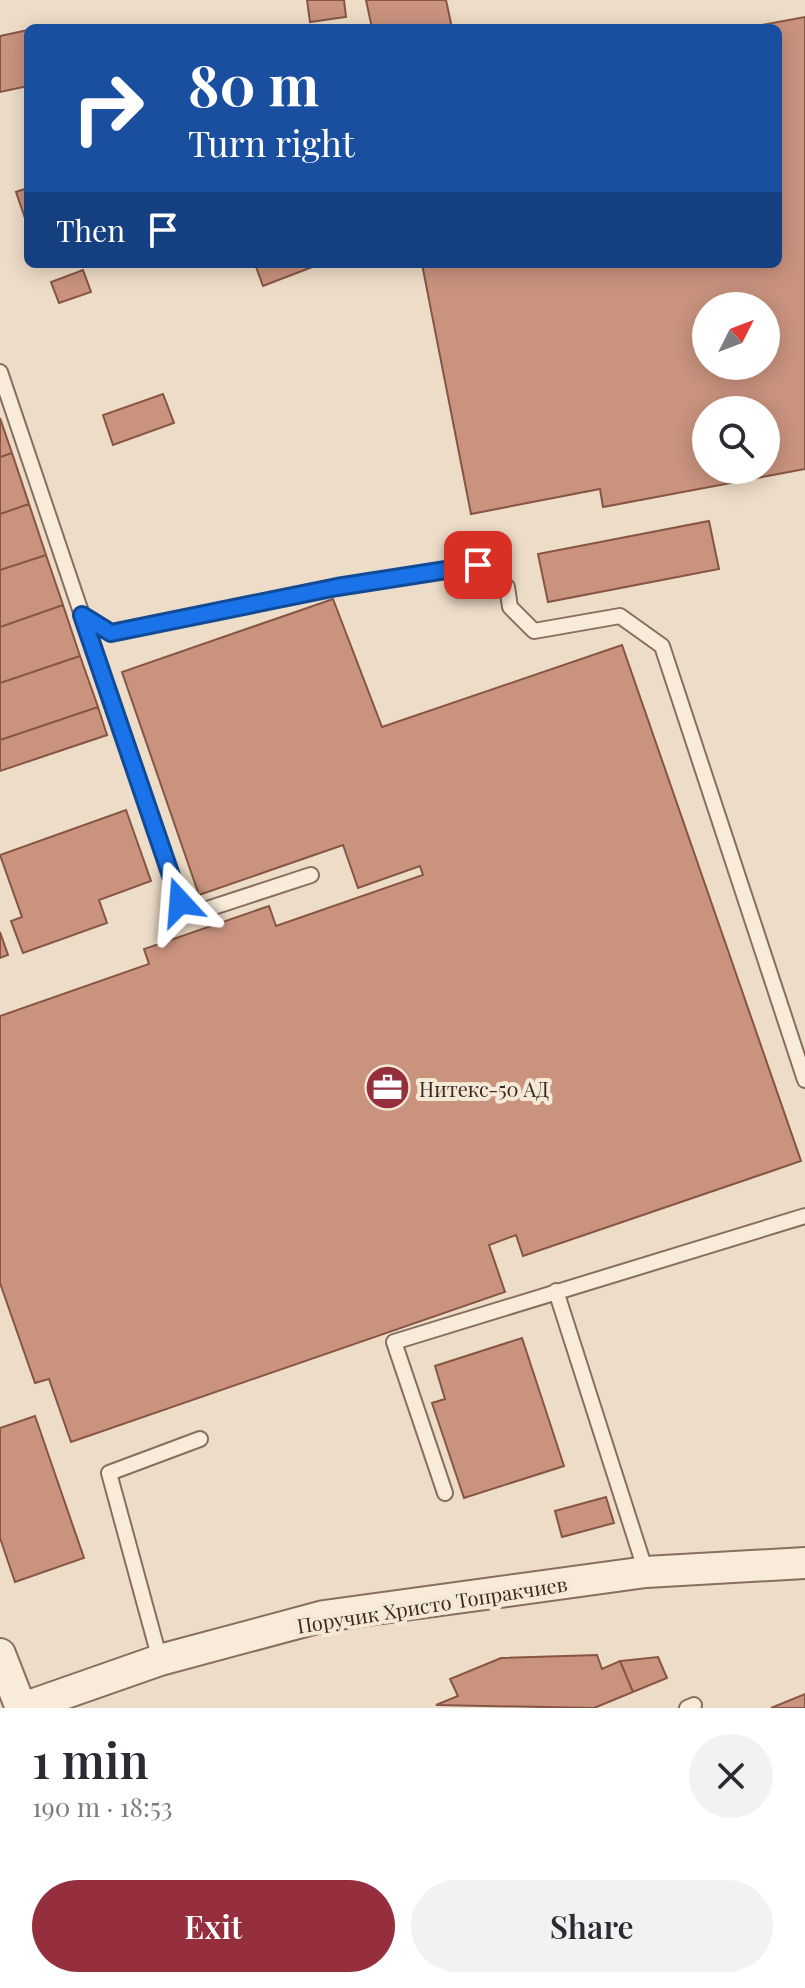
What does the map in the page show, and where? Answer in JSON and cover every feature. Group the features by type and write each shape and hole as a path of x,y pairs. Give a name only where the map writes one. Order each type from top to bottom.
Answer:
{"street":[{"name":"Поручик Христо Топракчиев","path":"22,1708 160,1660 324,1616 646,1572 805,1563"},
{"path":"0,1654 22,1708"}],"lane":[{"path":"0,372 180,902 195,913 311,875"},
{"path":"82,615 111,633 337,587 478,565 507,587 510,607 534,631 620,616 662,646 805,1080"},
{"path":"445,1493 394,1342 805,1216"},
{"path":"556,1291 646,1572"},
{"path":"160,1660 109,1473 200,1439"}],"building":[{"path":"307,0 344,0 346,17 310,22"},
{"path":"366,0 446,0 451,24 371,24"},
{"path":"805,17 805,469 780,474 780,396 692,396 692,484 725,484 603,507 600,489 471,514 423,268 782,268 782,24 767,24"},
{"path":"24,31 24,87 0,92 0,36"},
{"path":"24,189 24,215 16,192"},
{"path":"256,268 310,268 263,286"},
{"path":"83,270 91,292 59,303 51,282"},
{"path":"163,394 174,423 113,445 103,415"},
{"path":"0,418 12,453 0,457"},
{"path":"12,453 29,504 0,514 0,457"},
{"path":"29,504 46,555 0,570 0,514"},
{"path":"709,521 719,569 548,602 538,554"},
{"path":"46,555 63,605 0,627 0,570"},
{"name":"Нитекс-50 АД","path":"333,599 382,727 622,645 801,1161 523,1256 516,1235 489,1245 505,1292 71,1442 49,1379 35,1383 0,1283 0,1016 149,964 144,949 269,906 276,926 423,875 420,866 358,888 343,845 199,895 122,672"},
{"path":"63,605 80,656 0,683 0,627"},
{"path":"80,656 98,707 0,740 0,683"},
{"path":"98,707 107,735 0,771 0,740"},
{"path":"126,810 151,881 99,900 107,923 23,953 11,921 22,917 0,855"},
{"path":"0,932 8,955 0,958"},
{"path":"522,1338 564,1466 464,1498 432,1403 445,1399 435,1366"},
{"path":"35,1416 84,1558 15,1582 0,1538 0,1428"},
{"path":"606,1497 614,1523 562,1537 555,1511"},
{"path":"597,1655 602,1669 620,1661 633,1692 594,1708 436,1705 458,1696 450,1679 501,1658"},
{"path":"658,1657 667,1678 633,1692 620,1661"},
{"path":"805,1694 805,1708 771,1708"}],"place":[{"name":"Нитекс-50 АД","path":"388,1088"}],"route":[{"path":"180,902 82,615 111,633 337,587 478,565"}]}
